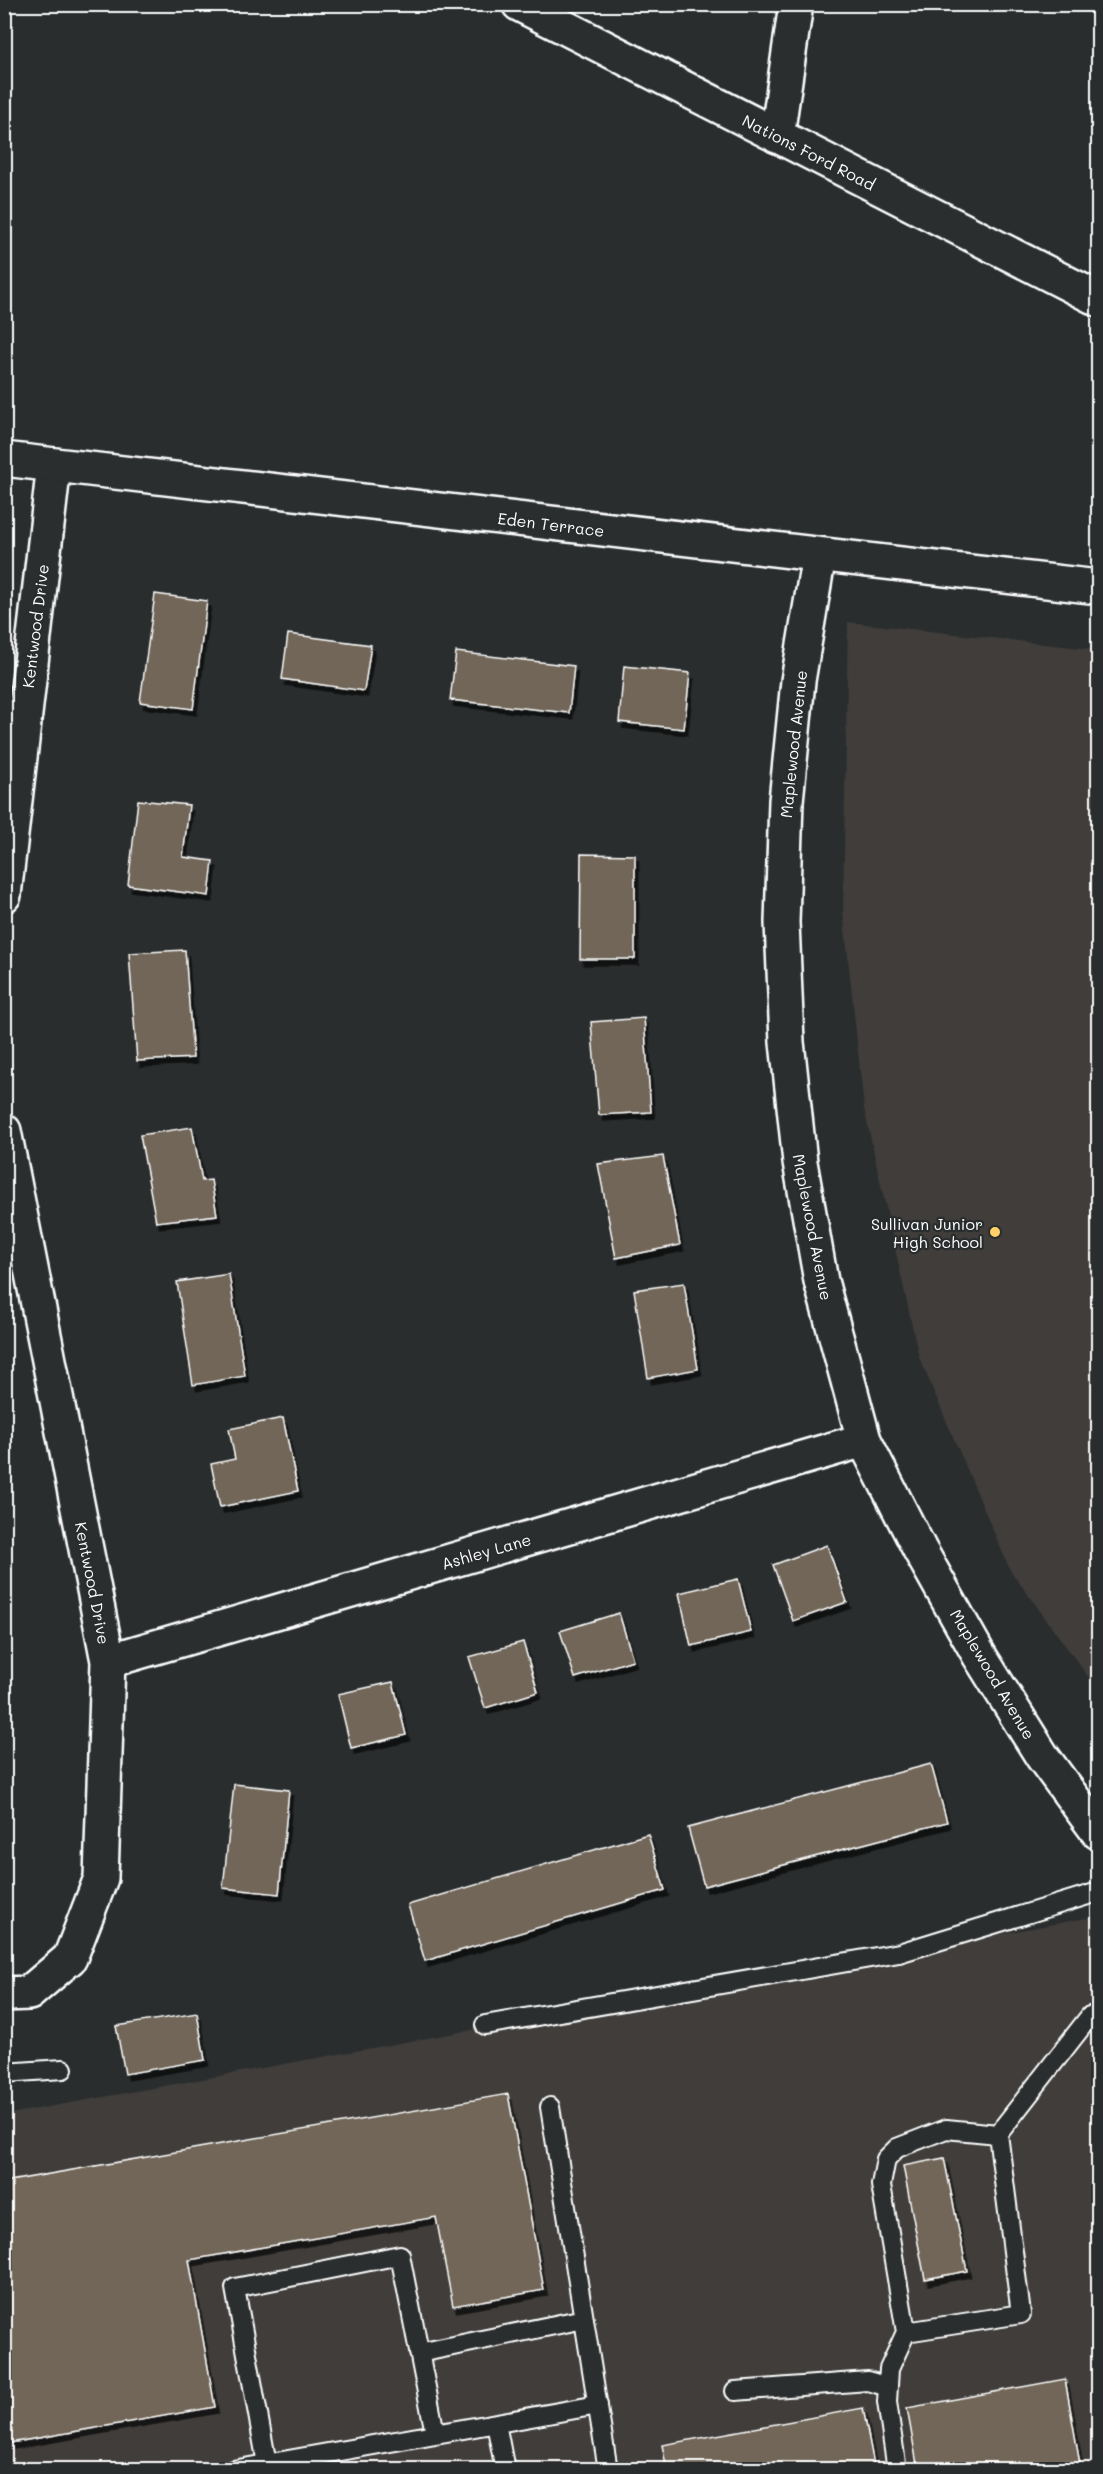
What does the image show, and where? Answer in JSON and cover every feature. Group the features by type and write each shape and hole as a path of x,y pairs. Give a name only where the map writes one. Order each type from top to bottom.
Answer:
{"street":[{"name":"Nations Ford Road","path":"519,4 1098,299"},
{"path":"777,136 796,4"},
{"name":"Eden Terrace","path":"4,459 1098,587"},
{"name":"Kentwood Drive","path":"4,895 54,465"},
{"name":"Maplewood Avenue","path":"819,555 798,681 786,801 782,922 787,1042 800,1162 821,1281 864,1440 920,1550 979,1654 1042,1756 1098,1832"},
{"name":"Kentwood Drive","path":"4,1131 108,1661 101,1878 70,1958 29,1993 4,1994"},
{"name":"Ashley Lane","path":"108,1661 864,1440"}],"lane":[{"path":"485,2025 899,1953 1098,1892"},
{"path":"906,2332 1022,2314 998,2134 1090,2016"},
{"path":"4,2073 63,2069"},
{"path":"550,2107 608,2469"},
{"path":"897,2469 887,2402 889,2368 906,2332 881,2185 886,2159 897,2148 946,2129 998,2134"},
{"path":"267,2464 235,2288 400,2256 435,2433"},
{"path":"419,2353 584,2319"},
{"path":"735,2391 868,2382 888,2387"},
{"path":"233,2469 598,2405"},
{"path":"496,2422 505,2469"}],"shaded area":[{"name":"Sullivan Junior High School","path":"848,622 1098,650 1098,1690 1010,1570 919,1357 864,1108 843,910"},
{"path":"1098,1916 1098,2469 5,2469 4,2115"}],"building":[{"path":"155,594 207,601 193,709 140,702"},
{"path":"288,634 371,645 364,691 282,679"},
{"path":"456,652 574,666 569,713 450,700"},
{"path":"624,666 690,673 684,729 619,722"},
{"path":"138,800 189,805 183,857 213,861 209,896 128,885"},
{"path":"581,854 635,855 635,959 580,959"},
{"path":"185,950 193,1058 137,1061 129,953"},
{"path":"644,1018 651,1112 599,1115 591,1022"},
{"path":"192,1127 202,1181 211,1180 217,1215 156,1222 140,1135"},
{"path":"663,1156 680,1245 616,1258 598,1164"},
{"path":"229,1274 245,1376 193,1385 177,1282"},
{"path":"684,1283 698,1369 648,1378 634,1290"},
{"path":"283,1418 298,1491 220,1507 211,1464 235,1459 229,1429"},
{"path":"827,1545 847,1602 793,1621 773,1565"},
{"path":"738,1579 751,1632 691,1646 679,1593"},
{"path":"619,1613 633,1660 575,1678 560,1631"},
{"path":"523,1642 538,1692 485,1708 469,1657"},
{"path":"393,1682 406,1735 351,1748 338,1694"},
{"path":"931,1764 947,1822 704,1886 688,1828"},
{"path":"234,1784 289,1790 279,1894 223,1888"},
{"path":"648,1834 665,1890 425,1961 408,1905"},
{"path":"197,2013 205,2060 125,2074 116,2026"},
{"path":"508,2094 544,2290 453,2306 436,2217 189,2260 215,2407 4,2444 4,2182"},
{"path":"944,2158 967,2271 925,2279 903,2166"},
{"path":"1065,2379 1081,2470 918,2470 907,2408"},
{"path":"863,2408 875,2470 667,2470 662,2445"}],"place":[{"name":"Sullivan Junior High School","path":"995,1232"}]}
